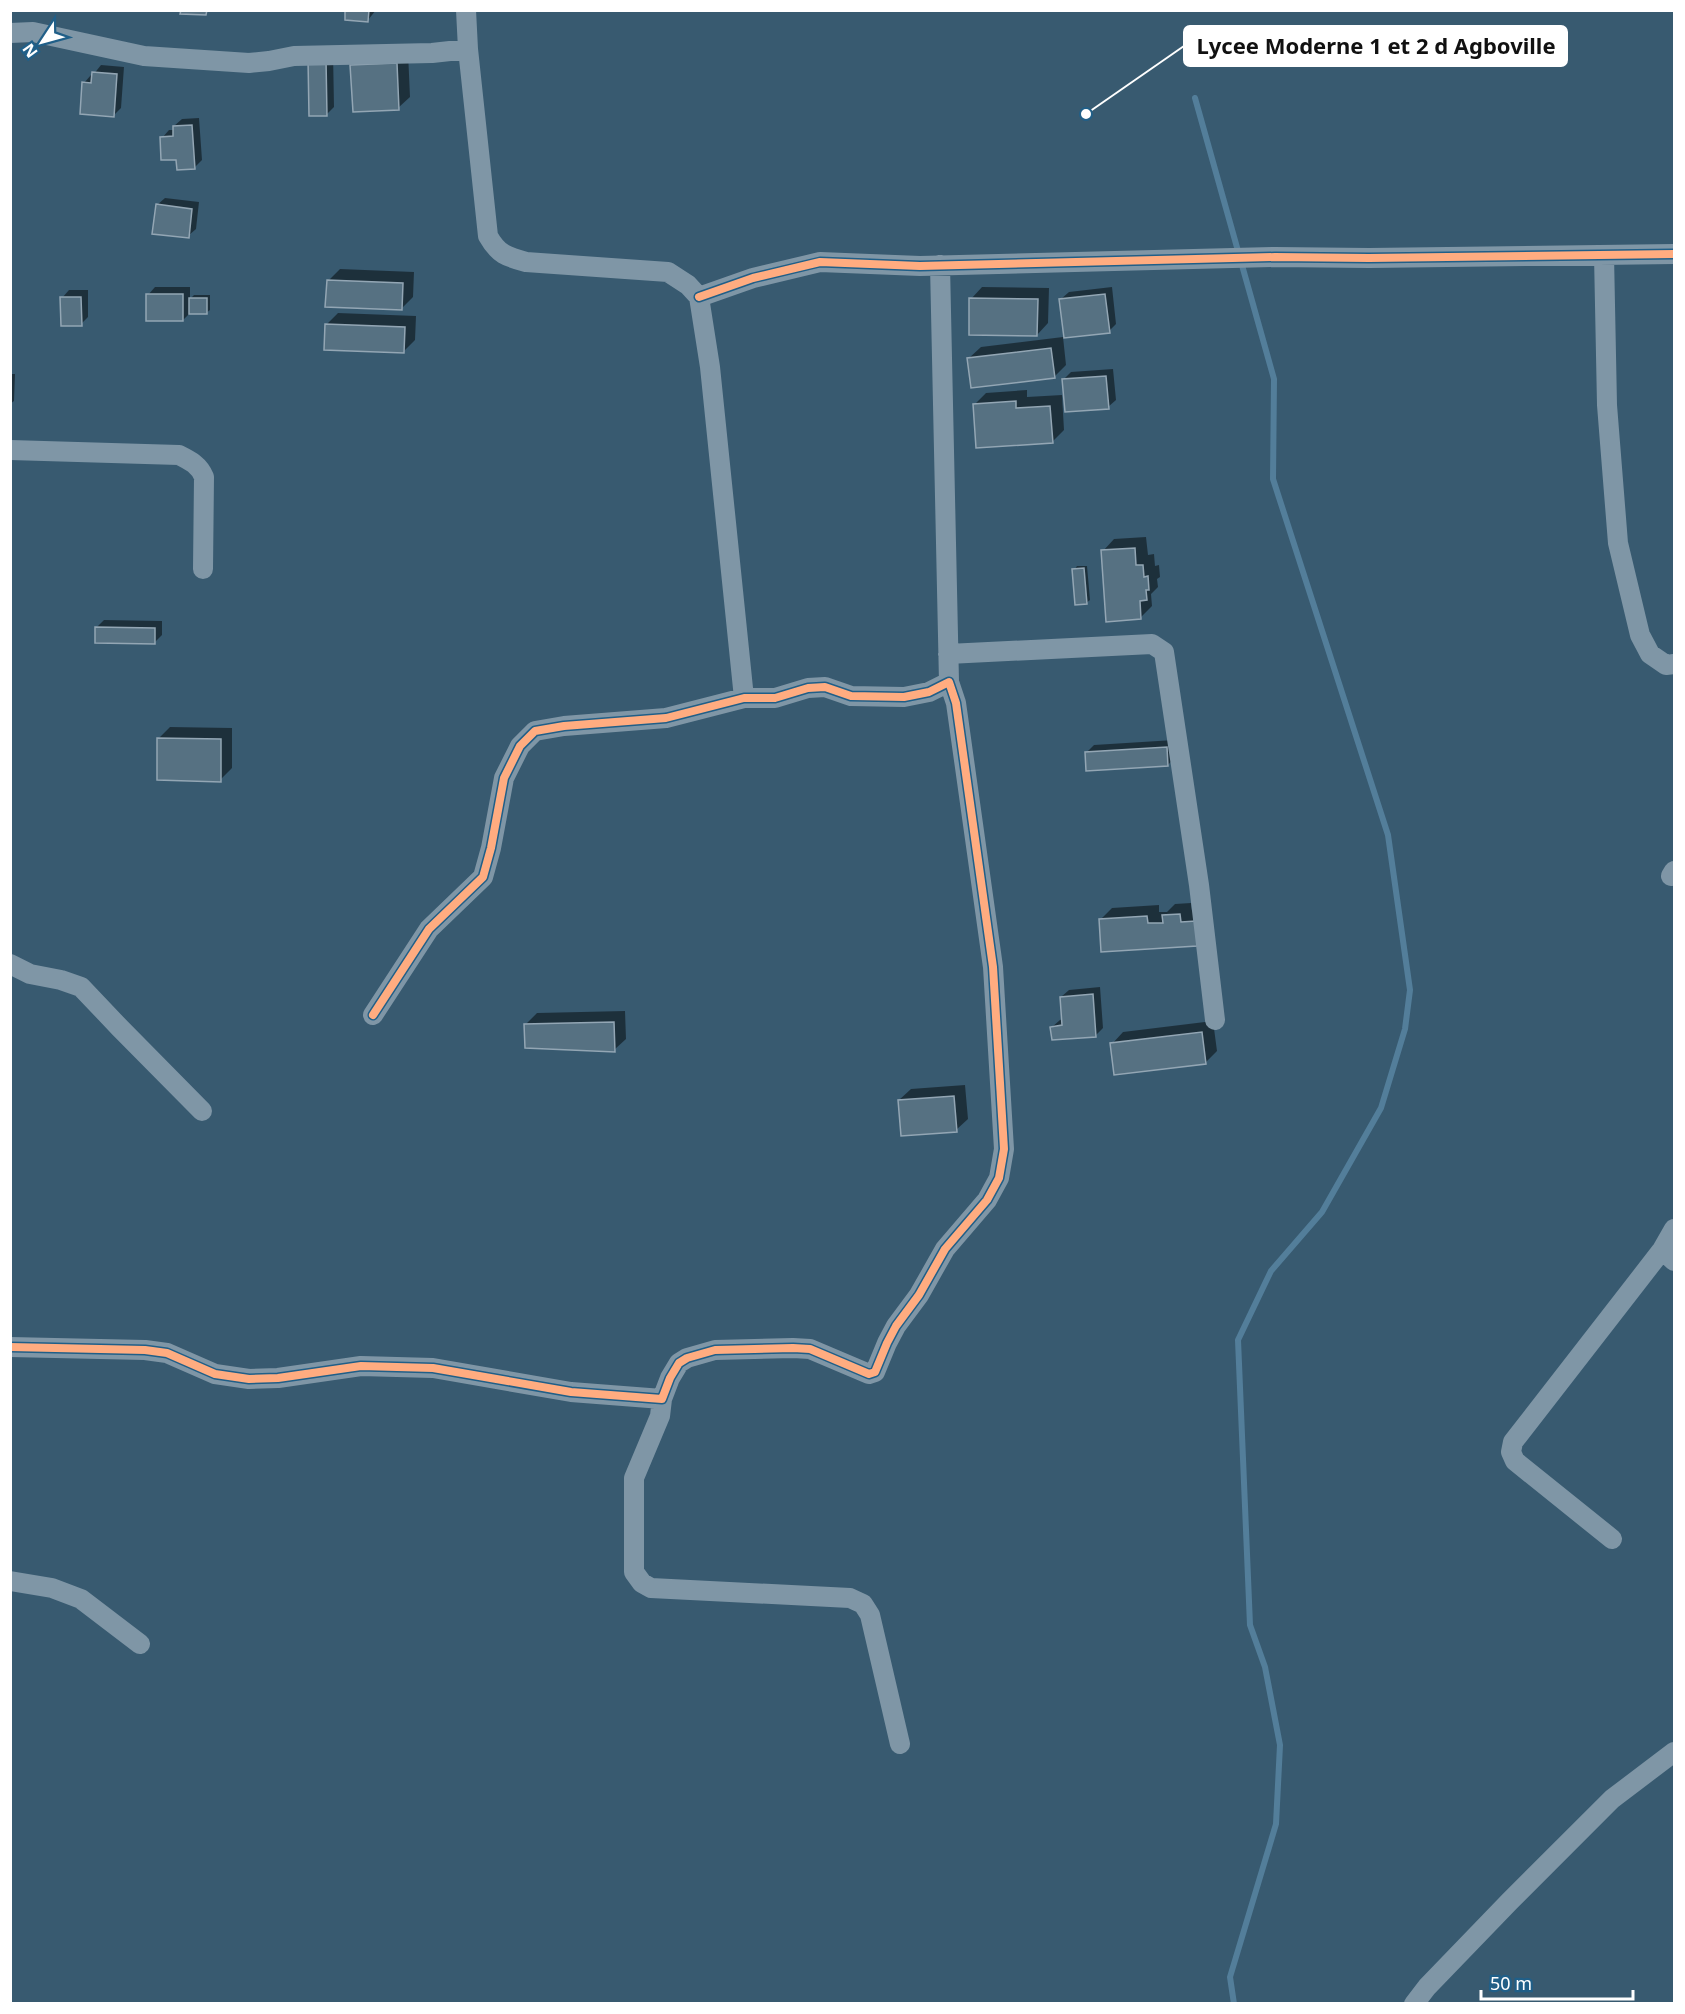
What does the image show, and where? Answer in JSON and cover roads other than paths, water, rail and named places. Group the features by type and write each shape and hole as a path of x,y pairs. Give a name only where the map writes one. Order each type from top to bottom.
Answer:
{"street":[{"path":"466,10 468,50 488,236 493,246 506,257 526,262 668,272 688,285 699,297 710,367 744,698"},
{"path":"10,33 33,32 144,56 249,63 294,56 468,50"},
{"path":"699,297 753,278 820,262 940,266 1275,257 1674,254"},
{"path":"1604,255 1607,405 1618,543 1640,634 1650,654 1666,665 1674,664"},
{"path":"900,1744 870,1615 863,1604 850,1598 651,1588 642,1583 634,1572 634,1478 660,1416 662,1399 670,1378 679,1363 687,1358 715,1350 810,1349 869,1374 874,1372 896,1326 919,1294 945,1249 987,1200 999,1178 1004,1149 993,967 956,703 949,682 940,266"},
{"path":"10,450 179,455 192,462 200,468 204,477 203,569"},
{"path":"948,654 1152,644 1164,652 1215,1020"},
{"path":"373,1015 429,929 483,877 491,848 504,778 520,746 535,731 585,724 666,718 744,698 775,699 808,688 825,687 851,696 904,697 929,692 949,682"},
{"path":"10,964 30,974 61,980 81,987 202,1111"},
{"path":"1612,1539 1515,1461 1511,1452 1513,1442 1668,1256 1674,1229"},
{"path":"10,1347 145,1350 167,1353 215,1374 249,1379 278,1378 360,1366 433,1368 571,1392 662,1399"},
{"path":"10,1581 52,1588 81,1599 140,1644"},
{"path":"1414,2004 1427,1987 1510,1900 1612,1799 1674,1752"}],"waterway":[{"path":"1195,98 1274,379 1273,479 1388,835 1410,990 1405,1029 1381,1108 1322,1212 1271,1271 1238,1340 1250,1625 1265,1667 1280,1745 1276,1824 1230,1977 1234,2004"}],"place":[{"name":"Lycee Moderne 1 et 2 d Agboville","path":"1086,114"}]}
